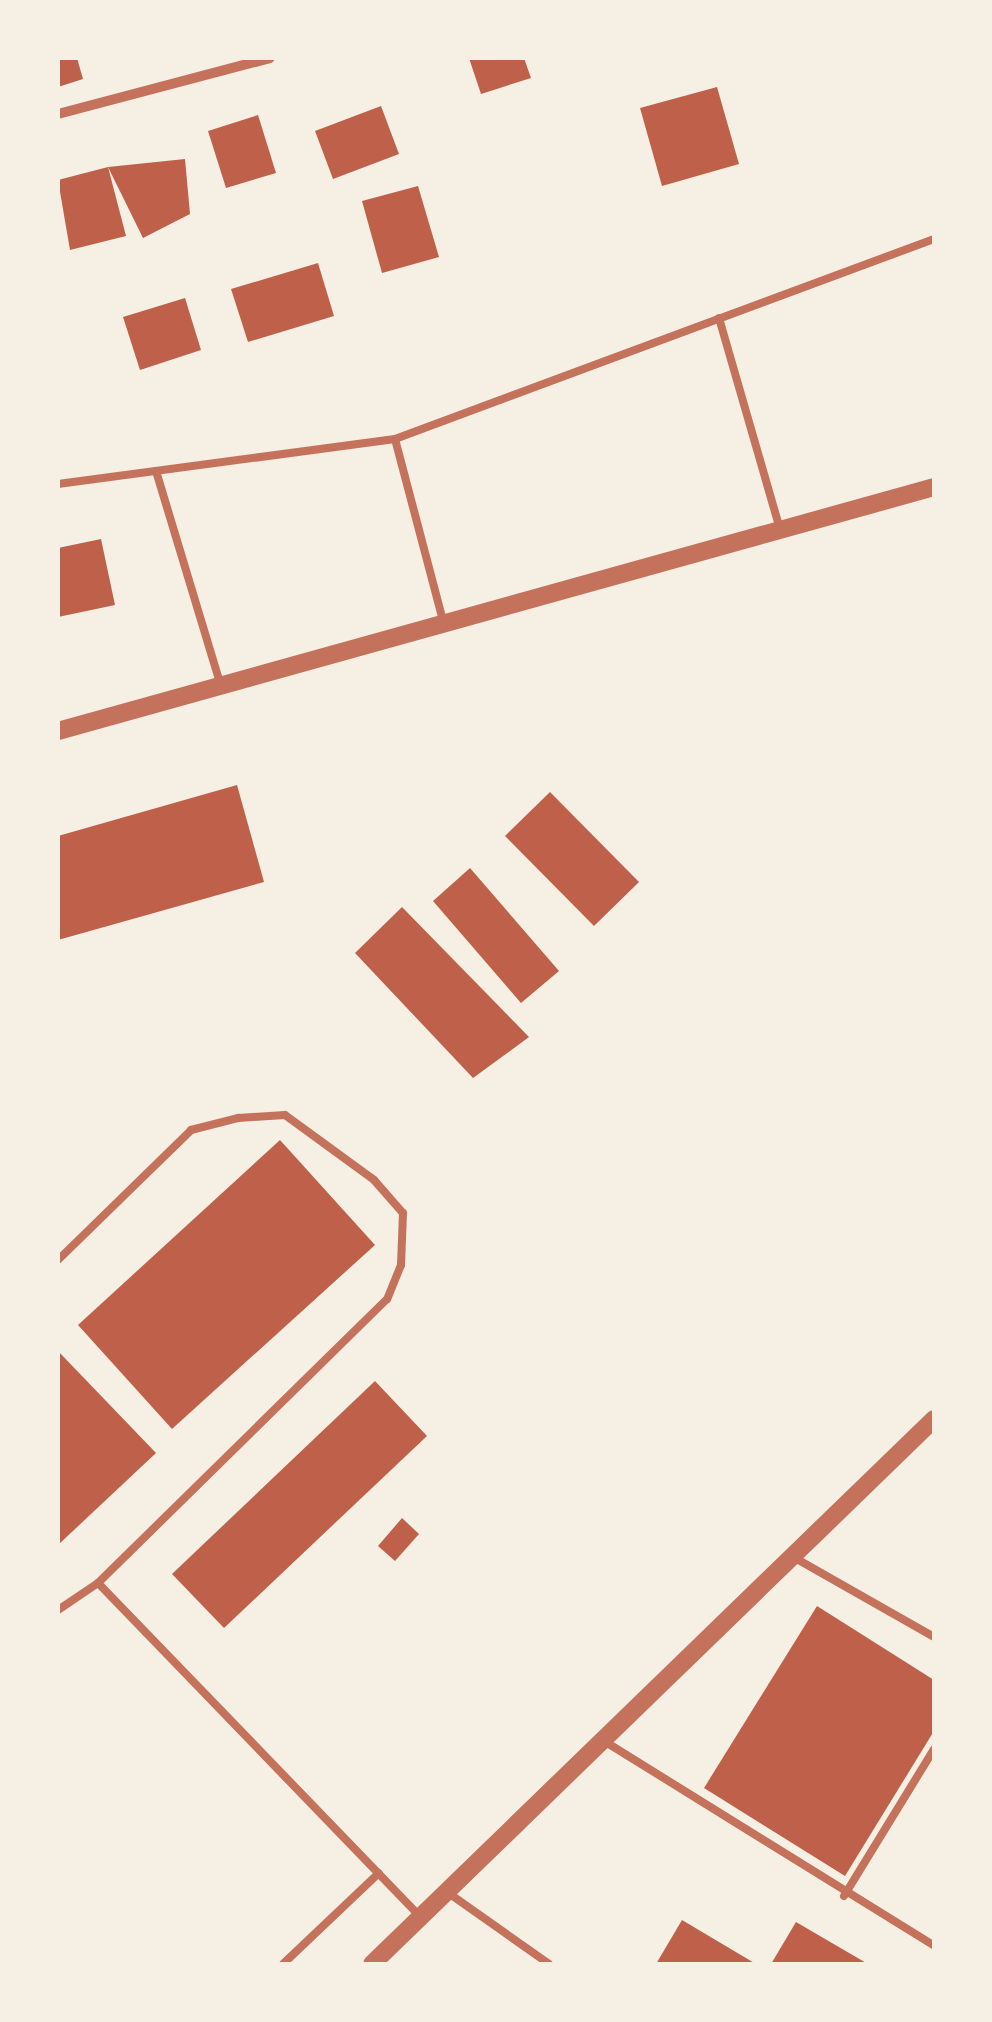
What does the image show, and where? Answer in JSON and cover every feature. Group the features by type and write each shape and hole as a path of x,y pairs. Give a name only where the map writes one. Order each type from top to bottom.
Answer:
{"street":[{"path":"58,114 270,58"},
{"path":"58,731 934,487"},
{"path":"372,1964 934,1419"}],"lane":[{"path":"58,484 394,438 934,239"},
{"path":"720,318 780,530"},
{"path":"394,438 444,624"},
{"path":"156,471 221,686"},
{"path":"58,1260 191,1130 238,1118 286,1115 374,1180 403,1213 401,1264 387,1298 98,1583 58,1610"},
{"path":"791,1555 934,1637"},
{"path":"98,1583 422,1917"},
{"path":"604,1741 844,1896 934,1946"},
{"path":"844,1896 934,1750"},
{"path":"283,1964 379,1873"},
{"path":"447,1892 549,1964"}],"building":[{"path":"58,58 77,58 83,79 58,87"},
{"path":"469,58 524,58 531,78 481,94"},
{"path":"717,87 739,164 662,186 640,108"},
{"path":"381,106 399,154 333,179 315,131"},
{"path":"258,115 276,173 226,188 208,131"},
{"path":"185,159 190,214 143,238 108,167"},
{"path":"108,167 126,236 70,250 58,180"},
{"path":"418,186 439,257 382,273 362,201"},
{"path":"318,263 334,316 248,342 231,289"},
{"path":"185,298 201,350 140,370 123,317"},
{"path":"101,539 115,605 58,617 58,548"},
{"path":"237,785 264,882 58,940 58,836"},
{"path":"550,792 639,882 594,926 505,836"},
{"path":"470,868 559,971 521,1003 433,901"},
{"path":"402,907 529,1037 473,1078 355,953"},
{"path":"280,1140 375,1245 172,1429 78,1325"},
{"path":"58,1351 156,1453 58,1545"},
{"path":"375,1381 427,1436 224,1628 172,1574"},
{"path":"402,1518 419,1534 395,1561 378,1546"},
{"path":"817,1606 934,1680 934,1731 845,1876 704,1788"},
{"path":"682,1920 756,1964 656,1964"},
{"path":"796,1922 868,1964 771,1964"}]}
